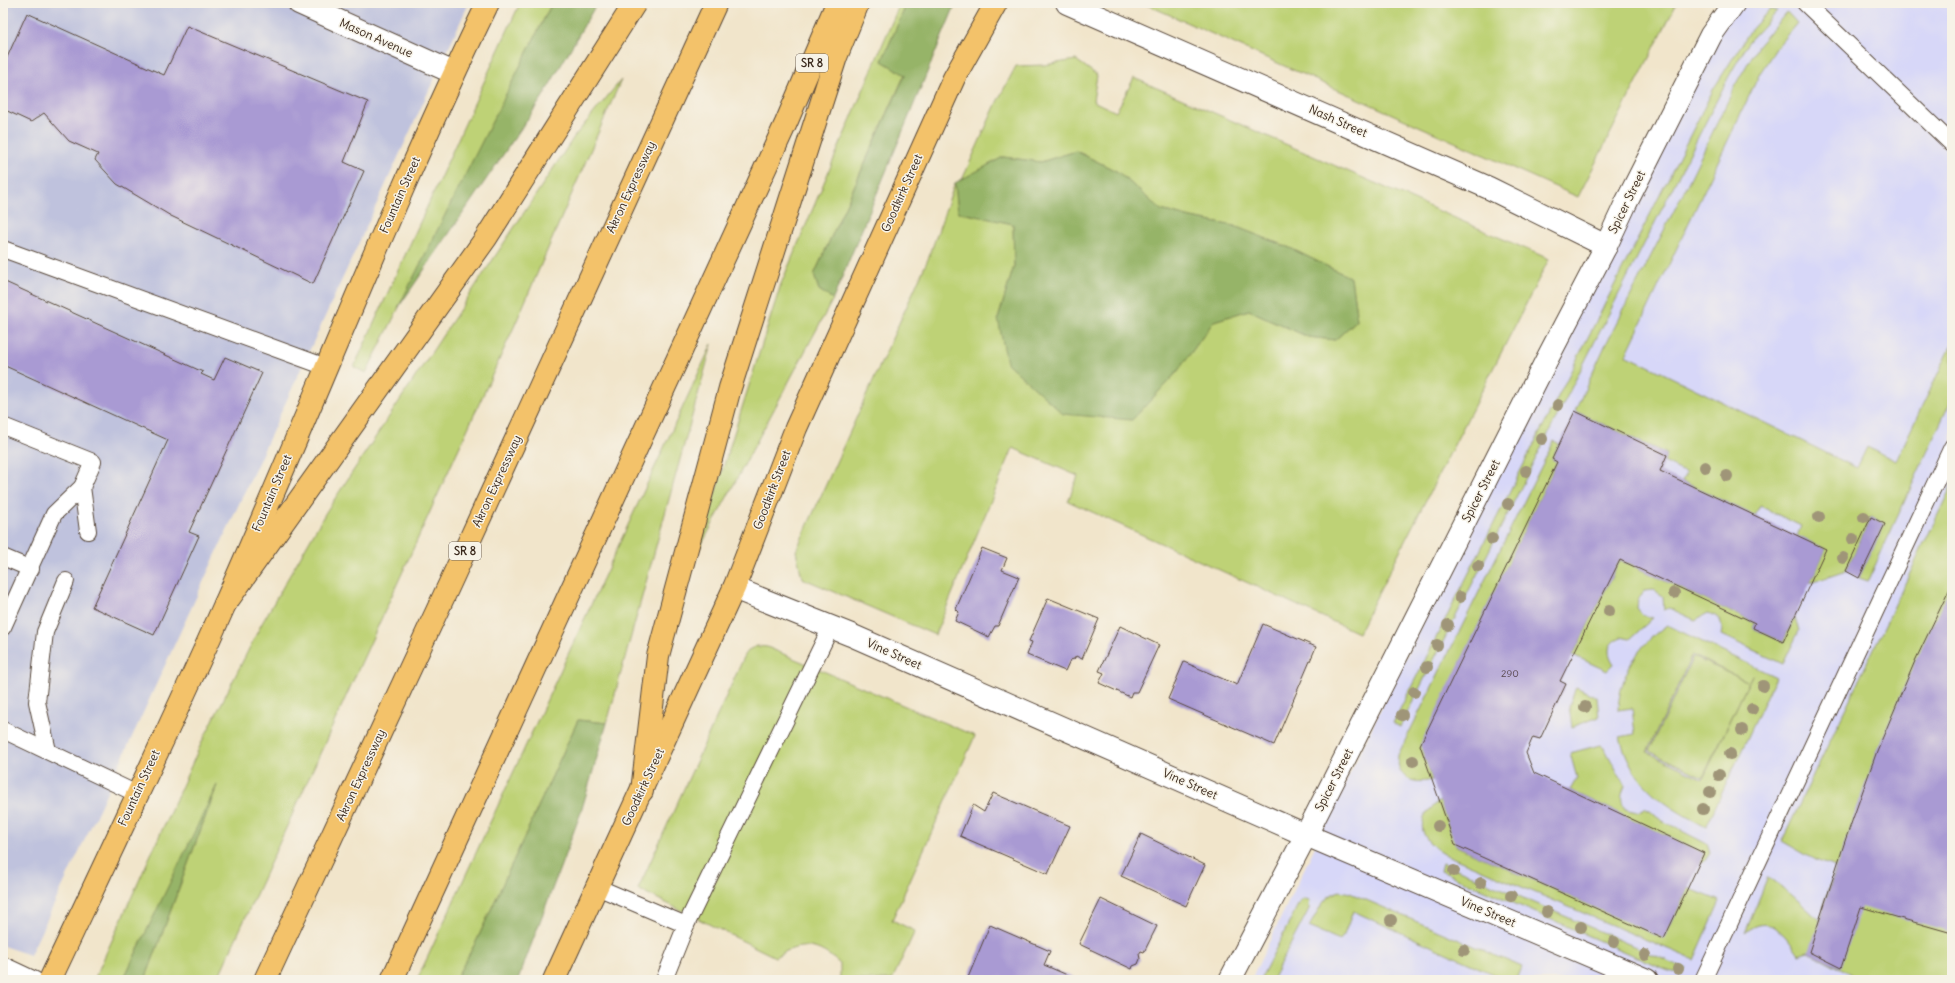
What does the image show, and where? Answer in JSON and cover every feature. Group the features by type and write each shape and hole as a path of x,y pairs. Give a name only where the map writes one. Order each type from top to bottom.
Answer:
{"main road":[{"name":"Fountain Street","path":"50,980 225,604 454,73 488,3"},
{"path":"225,604 486,238 635,3"},
{"name":"Akron Expressway","path":"265,980 447,590 716,3"},
{"name":"SR 8","path":"392,980 786,123 838,3"},
{"path":"642,791 658,656 730,388 836,57 858,3"},
{"name":"Goodkirk Street","path":"554,980 734,588 796,428 954,78 996,3"}],"street":[{"name":"Mason Avenue","path":"299,3 454,73"},
{"name":"Nash Street","path":"1067,3 1489,188 1606,246"},
{"name":"Spicer Street","path":"1230,980 1306,835 1542,368 1606,246 1626,203 1711,35 1734,3"},
{"name":"Vine Street","path":"734,588 831,627 1306,835 1647,980"}],"lane":[{"path":"1805,3 1952,144"},
{"path":"3,249 326,367"},
{"path":"3,426 93,462 82,487 54,514 31,569 3,627"},
{"path":"1703,980 1952,447"},
{"path":"82,487 88,531"},
{"path":"3,557 31,569"},
{"path":"48,751 38,702 43,647 45,632 66,581"},
{"path":"664,980 686,925 831,627"},
{"path":"3,730 137,794"},
{"path":"598,887 686,925"},
{"path":"3,965 35,980"}],"shaded area":[{"path":"3,3 469,3 93,822 30,955 3,946"},
{"path":"1730,3 1952,3 1952,980 1251,980 1714,15"}],"green space":[{"path":"520,3 552,3 366,373 354,367"},
{"path":"552,3 597,3 542,98 398,308"},
{"path":"900,3 907,3 882,61 905,74 814,275 819,290 833,299 695,557 781,284"},
{"path":"907,3 956,3 833,299 819,290 814,275 905,75 882,61"},
{"path":"1143,3 1677,3 1578,197"},
{"path":"1770,9 1777,11 1749,41 1728,78 1400,727 1393,723 1714,88 1750,31"},
{"path":"1787,12 1797,23 1777,47 1760,73 1626,355 1857,468 1867,447 1896,461 1952,344 1952,398 1868,581 1859,578 1884,524 1871,517 1846,571 1810,583 1826,549 1797,536 1801,526 1760,506 1755,516 1682,481 1686,473 1664,462 1667,454 1575,411 1605,346 1684,191 1738,80 1758,46"},
{"path":"1076,60 1097,75 1093,101 1116,112 1134,78 1549,259 1358,633 1068,501 1078,476 1013,448 935,635 802,578 796,551 929,257 955,183 958,212 1013,224 1014,266 998,319 1132,420 1177,372 1214,321 1249,310 1308,337 1335,340 1357,320 1351,278 1290,248 1234,226 1191,218 1161,210 1118,172 1076,151 1041,162 1003,157 962,180 997,102 1016,66 1044,65"},
{"path":"621,80 514,327 217,980 145,980 215,791 123,980 94,980 201,744 261,625 326,512 574,137"},
{"path":"1076,151 1118,172 1161,210 1191,218 1234,226 1290,248 1351,278 1357,320 1335,340 1308,337 1249,310 1214,321 1177,372 1132,420 1063,414 1007,363 998,319 1014,266 1013,224 958,212 955,183 1003,157 1041,162"},
{"path":"712,344 607,723 578,720 477,940 455,980 417,980"},
{"path":"1554,441 1559,444 1552,459 1557,462 1421,745 1432,780 1418,781 1407,778 1400,769 1398,755"},
{"path":"1952,485 1952,980 1861,980 1809,952 1799,955 1789,940 1770,925 1762,924 1745,933 1768,877 1792,895 1819,920 1836,867 1815,860 1782,841"},
{"path":"1620,560 1755,623 1753,628 1783,642 1795,617 1799,631 1783,664 1721,635 1722,627 1720,621 1712,614 1708,613 1695,620 1669,608 1664,610 1663,596 1654,590 1644,591 1638,599 1637,608 1643,615 1653,618 1630,639 1621,637 1613,642 1609,648 1609,652 1611,660 1614,664 1607,671 1573,655"},
{"path":"1667,625 1776,677 1706,827 1677,811 1652,792 1633,769 1620,737 1635,734 1632,708 1618,710 1622,684 1639,651","holes":["1692,655 1747,681 1693,657 1649,751 1703,777 1752,675 1703,779 1647,752"]},
{"path":"757,646 767,647 975,736 892,920 915,931 892,980 840,980 840,964 824,952 809,947 793,949 775,957 638,889 745,655 750,649"},
{"path":"1576,687 1597,697 1599,717 1572,727 1569,707"},
{"path":"578,720 607,723 581,812 518,980 455,980 477,940"},
{"path":"1600,745 1605,749 1625,786 1622,803 1625,809 1638,812 1645,808 1661,820 1707,844 1710,853 1704,862 1699,862 1703,853 1570,790 1577,778 1570,753"},
{"path":"217,785 145,980 123,980"},
{"path":"1440,801 1456,846 1664,938 1688,888 1720,901 1694,960 1444,854 1429,842 1422,829 1426,815 1431,808"},
{"path":"1443,863 1686,969 1680,972 1671,972 1661,968 1441,871"},
{"path":"1341,891 1350,893 1522,967 1517,980 1506,980 1353,911 1344,935 1340,940 1309,927 1318,910 1326,900 1335,893"},
{"path":"1304,899 1310,900 1309,909 1272,980 1260,980 1300,901"}],"building":[{"path":"27,13 164,75 187,26 368,102 344,162 364,171 313,284 171,216 117,184 95,160 98,154 69,141 44,113 31,122 3,109 3,62 5,62"},
{"path":"3,281 203,372 201,374 214,380 225,357 262,373 189,532 199,536 154,635 92,607 168,440 3,365"},
{"path":"1575,411 1667,455 1660,471 1826,549 1783,642 1753,628 1755,623 1620,560 1560,681 1566,684 1540,739 1533,737 1526,753 1534,773 1704,853 1664,939 1455,845 1420,745 1557,462 1552,459"},
{"path":"1871,517 1885,524 1859,578 1846,571"},
{"path":"982,548 1007,558 1002,570 1019,577 998,626 995,626 989,637 955,621 959,612 956,609"},
{"path":"1952,584 1952,933 1861,907 1841,968 1809,952 1846,838 1877,751 1915,661"},
{"path":"1048,598 1099,619 1082,659 1076,656 1074,659 1070,660 1065,671 1027,655 1032,642 1029,641"},
{"path":"1263,624 1316,647 1274,745 1168,699 1184,662 1237,685"},
{"path":"1120,626 1159,645 1137,692 1132,692 1130,697 1099,683 1104,673 1099,671"},
{"path":"993,793 1070,826 1048,874 960,836 973,805 984,812"},
{"path":"1141,834 1205,865 1186,906 1121,876"},
{"path":"1101,899 1157,926 1144,952 1141,951 1139,954 1140,959 1138,964 1133,966 1132,969 1079,944"},
{"path":"990,925 1050,951 1044,965 1079,980 967,980"}]}
